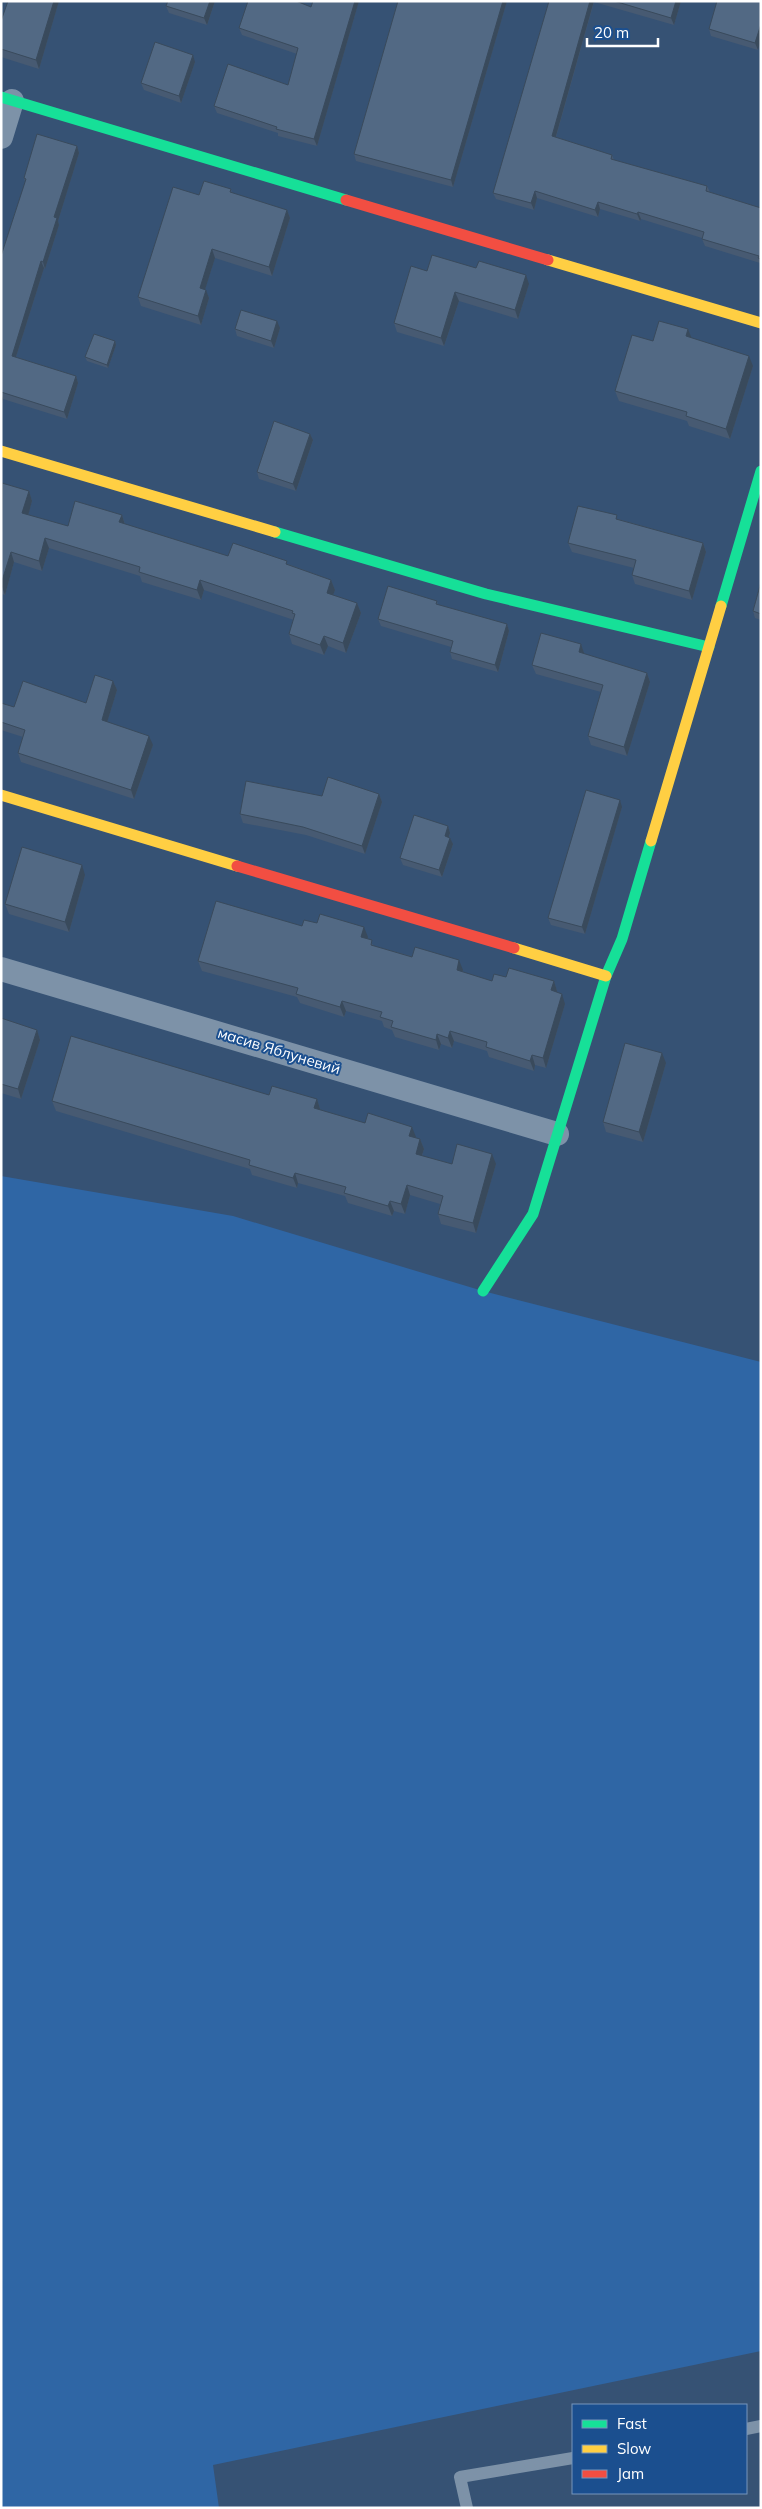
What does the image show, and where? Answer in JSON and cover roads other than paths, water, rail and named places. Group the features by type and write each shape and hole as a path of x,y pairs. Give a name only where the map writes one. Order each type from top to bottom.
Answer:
{"street":[{"path":"1,137 7,99 761,323"},
{"path":"1,451 486,594 709,647"},
{"path":"483,1291 533,1214 606,976 622,939 761,471"},
{"path":"1,795 606,976"},
{"name":"масив Яблуневий","path":"1,969 557,1134"}],"lane":[{"path":"747,2429 761,2426"},
{"path":"467,2508 460,2477 572,2458"}]}
